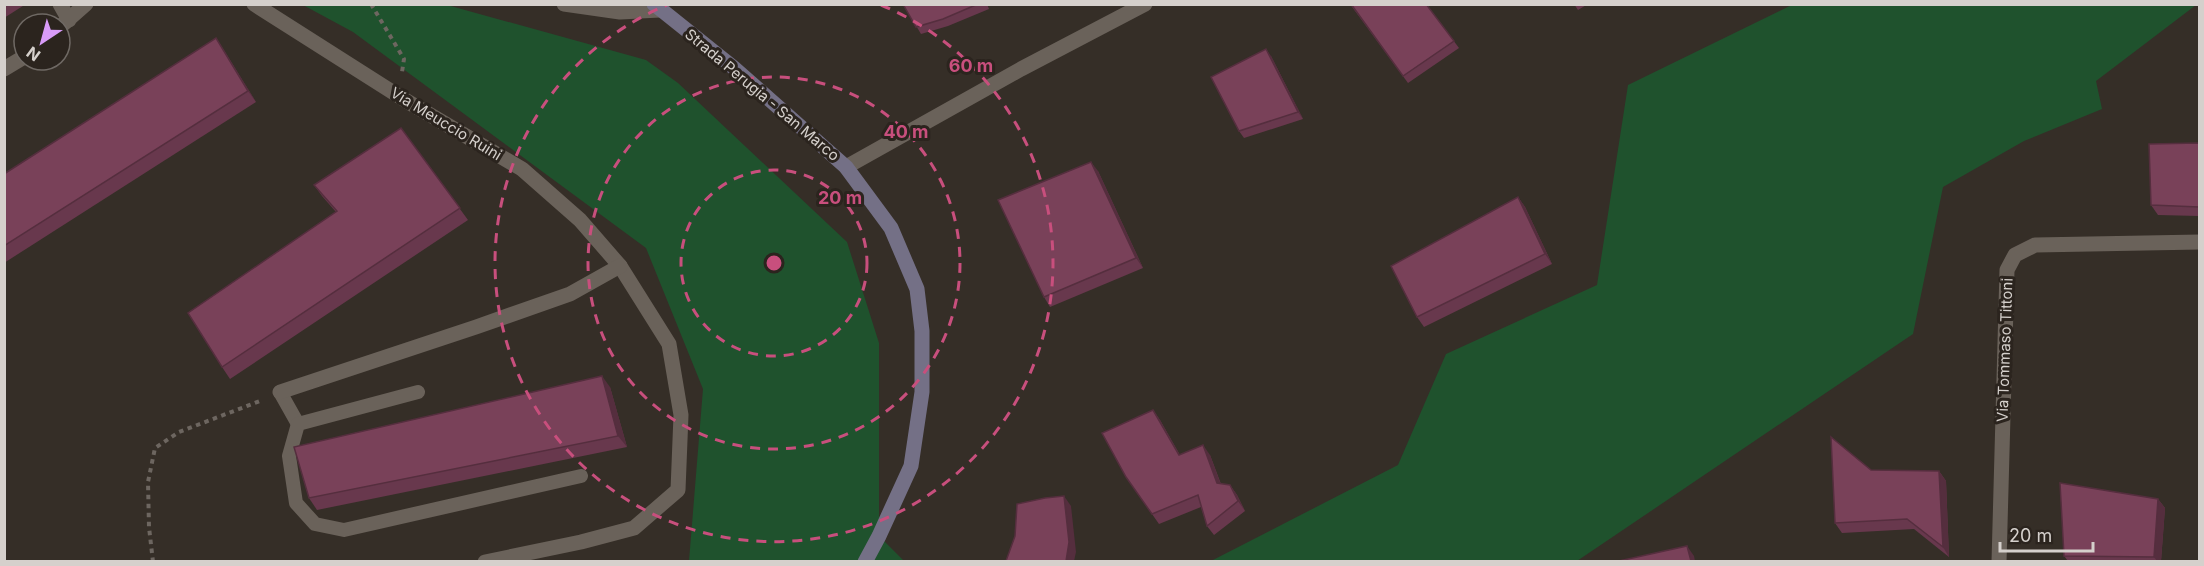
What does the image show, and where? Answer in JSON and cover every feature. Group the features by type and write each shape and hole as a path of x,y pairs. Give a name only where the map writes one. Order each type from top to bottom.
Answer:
{"main road":[{"name":"Strada Perugia - San Marco","path":"657,7 734,68 846,167 891,228 917,289 922,331 922,392 911,466 865,561"}],"street":[{"path":"72,17 86,4"},
{"name":"Via Meuccio Ruini","path":"254,4 522,169 580,220 620,266 669,344 681,415 678,490 634,528 581,542 485,561"},
{"path":"564,4 620,12 657,7"},
{"path":"846,167 1021,69 1145,4"},
{"name":"Via Tommaso Tittoni","path":"1999,561 2007,270 2014,255 2035,245 2199,242"},
{"path":"280,392 570,294 620,266"}],"lane":[{"path":"280,392 298,424 289,456 296,503 315,524 344,530 581,477"},
{"path":"298,424 418,392"}],"path":[{"path":"371,4 404,59 399,95"},
{"path":"153,561 149,527 148,482 154,448 179,432 227,415 280,392"}],"green space":[{"path":"1794,4 2196,5 2096,81 2102,109 2024,141 1943,187 1913,334 1577,561 1211,561 1398,465 1446,354 1597,285 1628,85"},
{"path":"303,5 447,5 646,60 678,83 847,242 879,343 879,536 904,561 689,561 703,389 646,248 353,32"}],"building":[{"path":"903,4 978,4 943,19 916,27"},
{"path":"1351,4 1426,4 1454,41 1403,76"},
{"path":"216,38 248,91 4,246 4,174"},
{"path":"1266,49 1298,112 1239,131 1211,77"},
{"path":"401,128 460,208 222,367 188,313 337,211 314,185"},
{"path":"2199,143 2199,207 2151,205 2149,144"},
{"path":"1091,162 1136,258 1044,297 998,200"},
{"path":"1518,197 1545,254 1417,317 1391,266"},
{"path":"602,376 618,436 309,498 294,447"},
{"path":"1153,410 1179,455 1203,445 1217,483 1230,485 1238,501 1207,526 1198,495 1152,514 1126,477 1102,433"},
{"path":"1831,437 1871,470 1939,471 1943,547 1907,519 1835,523"},
{"path":"2060,483 2158,499 2154,557 2064,556"},
{"path":"1064,496 1069,542 1066,561 1006,561 1015,536 1017,504"},
{"path":"1687,546 1691,561 1619,561"}]}
